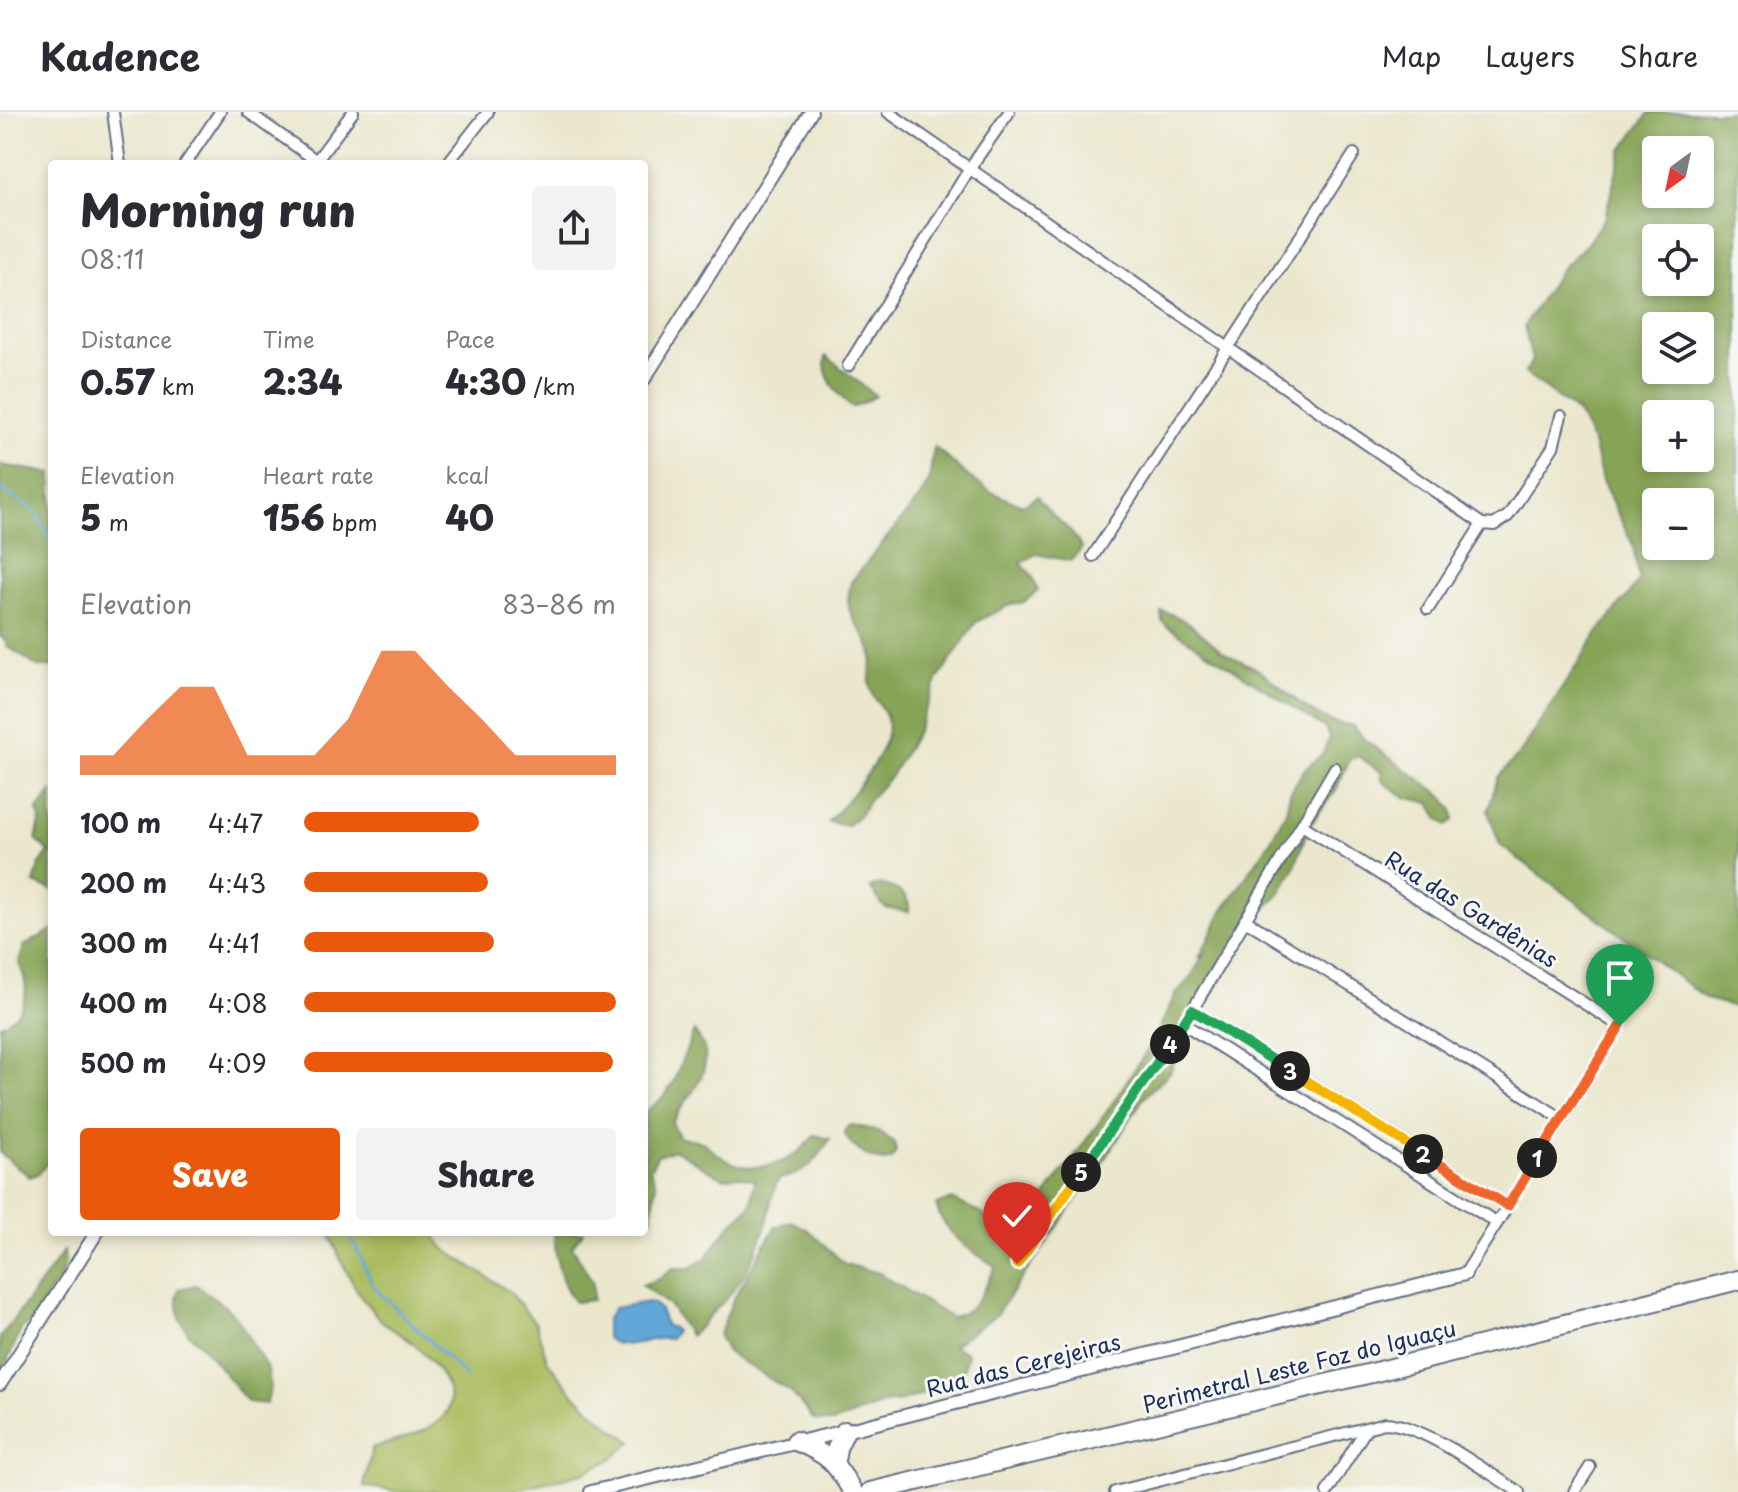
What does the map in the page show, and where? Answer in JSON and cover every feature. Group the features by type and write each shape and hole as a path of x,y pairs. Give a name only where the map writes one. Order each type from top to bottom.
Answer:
{"highway":[{"name":"Perimetral Leste Foz do Iguaçu","path":"870,1492 1376,1372 1738,1280"},
{"path":"835,1462 845,1431"},
{"path":"796,1441 835,1462 853,1492"}],"street":[{"path":"113,112 119,160"},
{"path":"188,160 220,112"},
{"path":"248,112 313,160"},
{"path":"319,160 353,112"},
{"path":"450,160 488,112"},
{"path":"648,370 811,112"},
{"path":"888,112 1482,524 1494,525 1508,516 1553,447 1561,416"},
{"path":"848,366 970,168 1009,112"},
{"path":"1093,556 1354,154"},
{"path":"1428,609 1482,524"},
{"path":"1017,1264 1184,1024 1335,768"},
{"name":"Rua das Gardênias","path":"1302,825 1620,1026 1561,1118"},
{"path":"1245,920 1561,1118 1465,1274"},
{"path":"1192,1010 1508,1206"},
{"path":"1184,1024 1497,1223"},
{"path":"0,1384 94,1236"},
{"name":"Rua das Cerejeiras","path":"591,1492 1465,1274"},
{"path":"1115,1492 1385,1423 1402,1424 1519,1492"},
{"path":"1329,1491 1366,1429"},
{"path":"1574,1492 1590,1467"}],"green space":[{"path":"1650,112 1738,112 1738,1008 1707,999 1500,845 1488,811 1498,777 1521,752 1597,634 1639,581 1633,545 1602,481 1594,446 1579,414 1525,373 1532,360 1524,326 1561,269 1586,245 1605,217 1622,150"},
{"path":"826,356 876,396 850,406 828,377"},
{"path":"934,447 971,478 999,496 1023,505 1037,496 1082,548 1071,561 1036,554 1021,563 1032,575 1038,591 1024,602 1007,606 976,622 937,681 917,731 891,776 868,801 860,815 846,826 828,822 868,774 888,731 887,719 870,686 871,650 848,604 851,582 920,497 929,481"},
{"path":"0,465 48,472 48,667 38,667 7,646 0,636"},
{"path":"1161,611 1186,622 1222,651 1260,671 1320,716 1353,726 1365,740 1444,797 1453,810 1454,820 1447,825 1439,819 1430,803 1405,797 1382,781 1381,772 1358,756 1350,758 1336,790 1308,828 1294,869 1277,897 1252,921 1184,1041 1170,1072 1144,1097 1108,1155 996,1315 953,1345 967,1354 964,1370 954,1384 903,1401 888,1402 832,1423 814,1420 791,1392 727,1352 719,1336 732,1302 775,1227 791,1221 807,1229 845,1264 879,1273 951,1318 975,1304 996,1267 952,1233 936,1205 952,1199 981,1213 1006,1238 1023,1234 1040,1203 1154,1040 1176,993 1189,980 1206,951 1199,958 1222,912 1270,842 1286,811 1290,793 1303,771 1323,754 1329,737 1325,728 1168,627 1162,621"},
{"path":"48,797 48,851 36,840 40,822 38,810"},
{"path":"48,853 48,888 34,883 39,866"},
{"path":"879,884 896,889 904,896 909,912 885,908 870,888"},
{"path":"48,932 48,1163 39,1173 30,1177 0,1153 0,1025 16,1014 24,999 25,982 19,963 24,946"},
{"path":"694,1031 703,1046 704,1068 672,1123 680,1138 702,1142 725,1159 749,1167 762,1167 786,1160 814,1135 830,1139 810,1166 779,1179 766,1226 746,1271 724,1301 690,1336 670,1306 642,1285 658,1279 673,1268 690,1268 705,1259 726,1230 751,1205 755,1180 738,1176 723,1178 675,1150 658,1155 650,1169 656,1184 652,1218 648,1214 648,1110 664,1097 673,1083"},
{"path":"853,1125 878,1131 894,1142 896,1151 892,1159 871,1158 858,1149 844,1132"},
{"path":"331,1236 434,1236 445,1249 511,1293 536,1324 547,1360 573,1393 632,1442 609,1461 582,1473 507,1492 400,1492 364,1486 372,1448 433,1426 444,1416 450,1403 448,1389 438,1370 418,1348 374,1313 345,1268"},
{"path":"554,1236 581,1236 572,1246 593,1283 593,1300 575,1302 565,1286"},
{"path":"64,1251 65,1263 60,1280 49,1292 33,1321 22,1328 0,1376 0,1338"},
{"path":"196,1285 237,1318 268,1370 271,1388 266,1404 248,1402 188,1333 180,1318 177,1299 179,1289"}],"water":[{"path":"648,1302 659,1308 666,1326 673,1328 675,1332 670,1339 621,1344 606,1338 606,1320 614,1308"}],"waterway":[{"path":"0,487 35,512 48,534"},
{"path":"351,1236 374,1287 467,1377"}],"route":[{"path":"1017,1264 1192,1010 1508,1206 1620,1026"}]}
